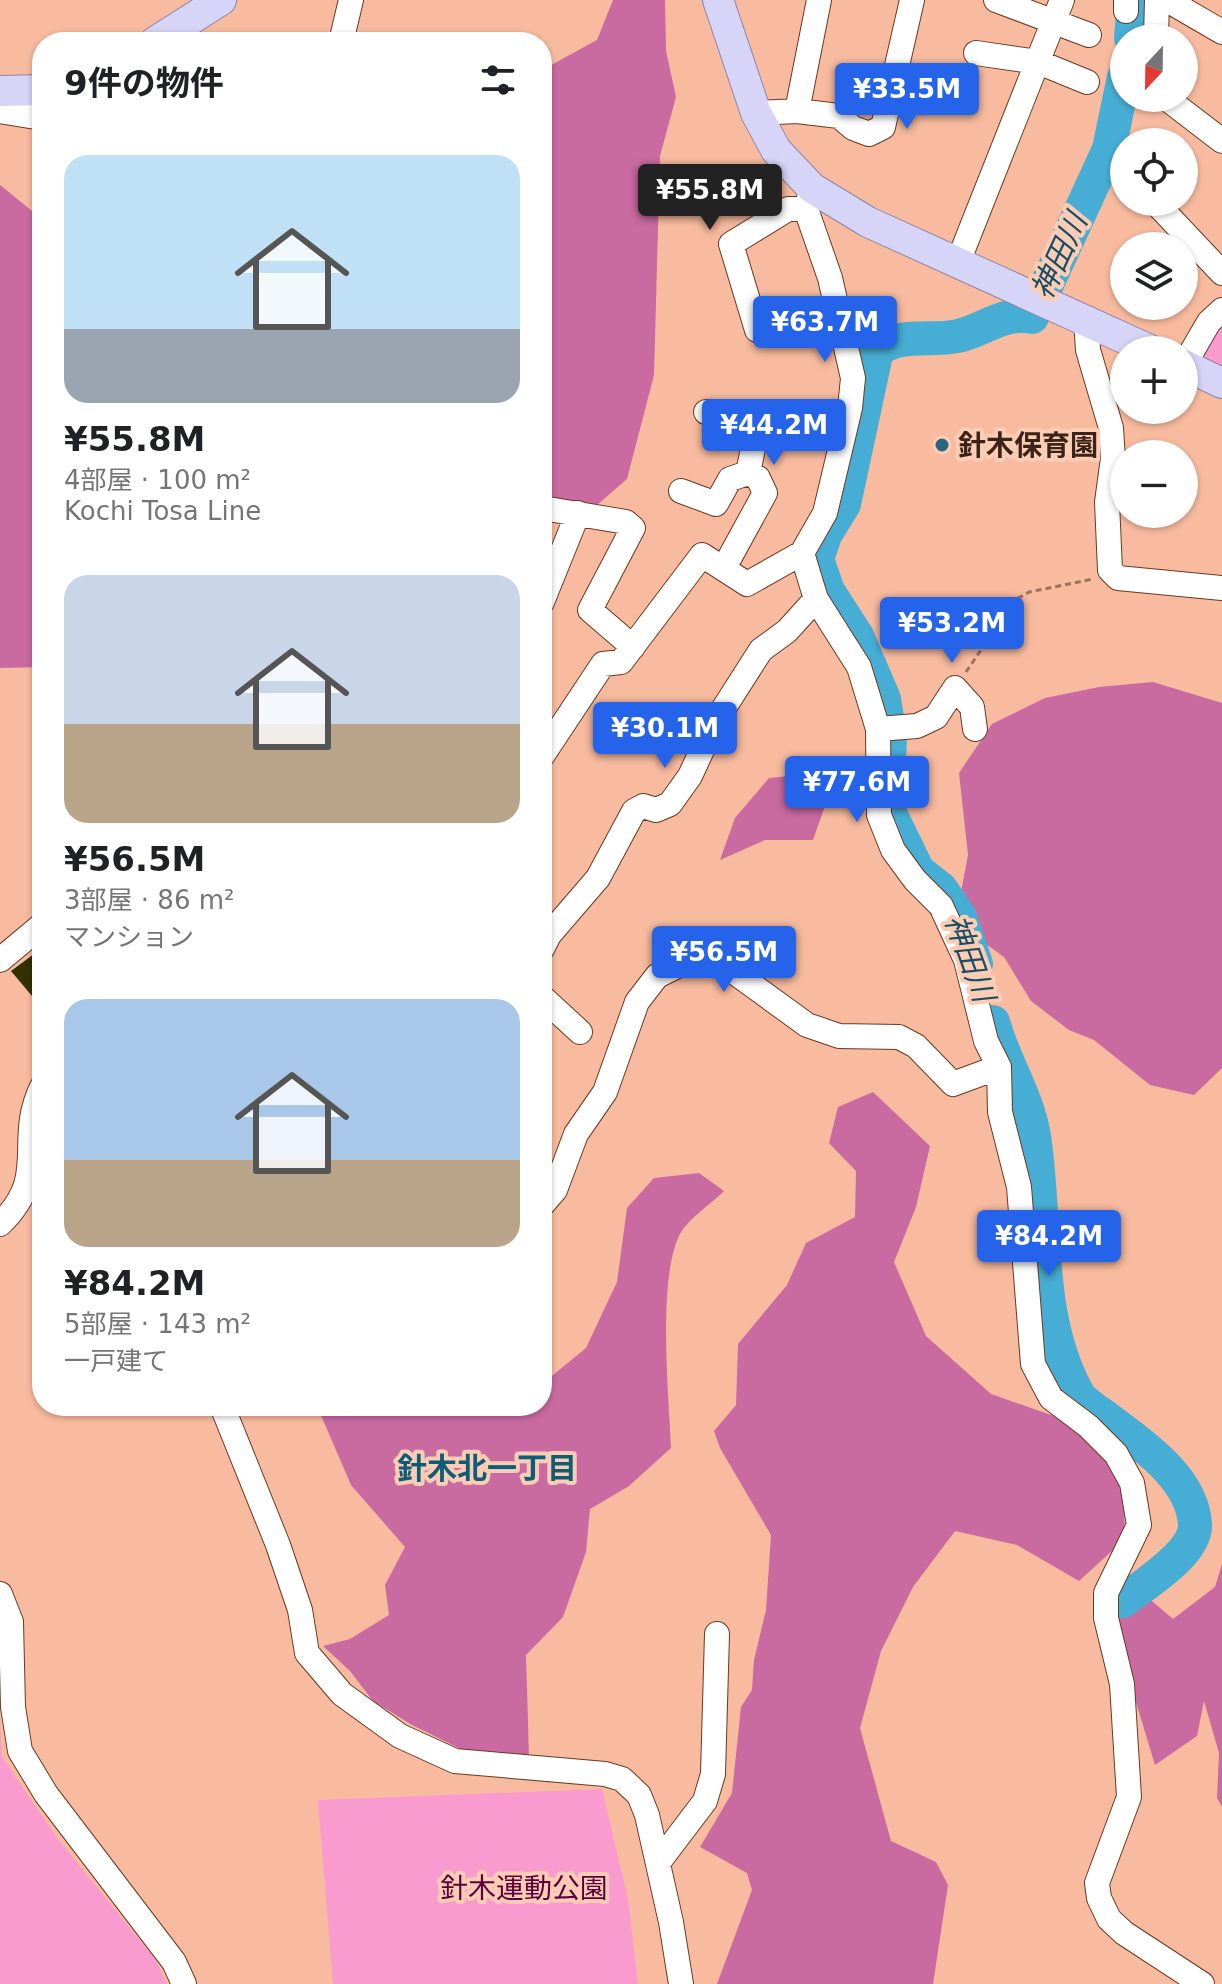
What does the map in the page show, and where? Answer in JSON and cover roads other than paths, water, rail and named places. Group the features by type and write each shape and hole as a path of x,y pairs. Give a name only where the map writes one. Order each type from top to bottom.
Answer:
{"main road":[{"path":"171,32 221,0"},
{"path":"718,0 756,113 809,199 868,222 1119,336"},
{"path":"0,91 32,90"},
{"path":"1198,372 1222,383"}],"street":[{"path":"343,32 351,0"},
{"path":"797,111 819,0"},
{"path":"756,113 797,111 839,116 853,128 869,134 883,127 912,0"},
{"path":"996,0 1058,11 1089,35"},
{"path":"1156,24 1157,0"},
{"path":"1167,0 1222,32"},
{"path":"958,262 1058,11"},
{"path":"976,53 1038,62 1087,82"},
{"path":"0,111 32,116"},
{"path":"1184,112 1222,141"},
{"path":"552,741 603,664 621,662 702,555 747,584 802,553 825,513 836,479 853,378 809,199 731,244 757,330"},
{"path":"1168,216 1222,273"},
{"path":"1198,341 1209,322 1222,310"},
{"path":"1086,321 1088,350 1111,428 1113,458 1107,502 1110,570 1118,578 1222,588"},
{"path":"706,412 759,419 748,473"},
{"path":"681,491 716,504 730,479 748,473 758,478 765,493 724,568"},
{"path":"552,509 626,522 633,528 590,610 633,647"},
{"path":"552,577 578,513"},
{"path":"802,553 816,599 859,667 878,729 879,815 893,850 915,880 941,906 966,960 986,1041 999,1067 1000,1112 1019,1187 1033,1364 1051,1398 1088,1426 1116,1454 1132,1483 1139,1525 1106,1593 1106,1618 1122,1684 1129,1797 1097,1883 1099,1898 1109,1919 1124,1933 1202,1984"},
{"path":"552,932 598,878 634,811 643,806 656,810 670,804 690,776 715,722 761,650 787,631 816,599"},
{"path":"878,729 917,726 936,717 955,688 972,707 975,729"},
{"path":"0,960 32,933"},
{"path":"552,1193 576,1134 605,1092 637,1002 657,976 691,959 723,964 807,1025 839,1036 899,1037 916,1046 953,1084 999,1067"},
{"path":"552,1006 580,1032"},
{"path":"0,1224 19,1206 30,1179 32,1113"},
{"path":"226,1416 278,1545 300,1610 307,1653 321,1673 342,1694 400,1736 455,1761 605,1774 622,1779 639,1795 658,1863 681,1984"},
{"path":"0,1594 20,1751 46,1794 174,1962 184,1984"},
{"path":"658,1863 705,1801 713,1774 717,1634"}],"waterway":[{"name":"神田川","path":"1132,24 1134,0"},
{"name":"神田川","path":"976,964 960,917 941,889 918,871 887,807 890,737 884,699 857,636 828,591 817,559 825,535 844,504 877,350 896,341 948,338 1003,319 1032,317 1109,149 1117,112"},
{"name":"神田川","path":"993,1022 1031,1121 1038,1168 1048,1300 1064,1362 1082,1399 1161,1462 1174,1476 1192,1507 1195,1524 1187,1546 1167,1567 1123,1601"}],"place":[{"name":"針木保育園","path":"942,445"}],"district":[{"name":"針木北一丁目","path":"487,1468"}],"park label":[{"name":"針木運動公園","path":"524,1888"}]}
